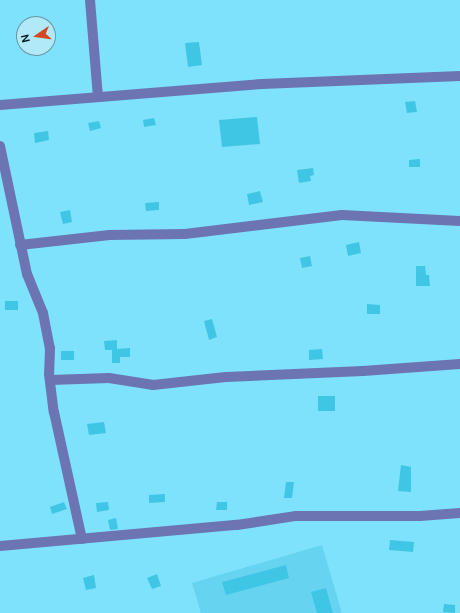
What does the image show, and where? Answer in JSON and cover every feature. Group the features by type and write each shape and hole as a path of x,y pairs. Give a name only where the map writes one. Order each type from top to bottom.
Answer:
{"street":[{"path":"90,0 98,97"},
{"path":"0,105 262,84 460,76"},
{"path":"0,146 27,274 43,313 50,348 50,380 54,412 82,539"},
{"path":"20,245 109,235 185,234 342,215 460,221"},
{"path":"50,380 109,378 153,385 226,376 363,371 460,364"},
{"path":"0,546 237,525 296,516 420,516 460,513"}],"shaded area":[{"path":"322,545 342,613 201,613 192,583"}],"building":[{"path":"199,42 202,65 188,67 185,43"},
{"path":"415,101 417,112 407,113 405,102"},
{"path":"257,117 260,144 222,147 219,120"},
{"path":"154,118 156,125 144,127 143,120"},
{"path":"99,121 101,128 90,131 88,123"},
{"path":"48,131 49,140 35,143 34,133"},
{"path":"420,159 420,167 409,167 409,160"},
{"path":"313,168 314,175 310,176 311,181 299,183 297,170"},
{"path":"260,191 263,202 249,205 247,194"},
{"path":"159,202 159,210 146,211 145,203"},
{"path":"70,210 72,222 63,224 60,212"},
{"path":"359,242 361,253 348,256 346,245"},
{"path":"310,256 312,266 302,268 300,258"},
{"path":"416,266 425,266 426,275 429,275 430,286 416,286"},
{"path":"5,301 18,301 18,310 5,310"},
{"path":"367,304 380,305 380,314 367,314"},
{"path":"212,319 217,337 209,340 204,321"},
{"path":"117,340 117,349 130,348 130,357 120,357 120,363 112,363 112,350 105,350 104,341"},
{"path":"322,349 323,359 309,360 309,350"},
{"path":"61,351 74,351 74,360 61,360"},
{"path":"318,396 335,396 335,411 318,411"},
{"path":"104,422 106,433 89,435 87,424"},
{"path":"401,465 411,467 411,492 398,491"},
{"path":"286,482 294,482 292,498 284,498"},
{"path":"165,494 165,502 149,503 149,495"},
{"path":"64,502 67,509 52,514 50,507"},
{"path":"108,502 109,510 97,512 96,503"},
{"path":"217,502 227,502 227,510 216,510"},
{"path":"116,518 118,529 110,530 108,520"},
{"path":"390,540 414,542 413,552 389,550"},
{"path":"286,565 289,578 226,595 222,582"},
{"path":"157,574 161,586 152,589 147,578"},
{"path":"94,575 96,588 86,590 83,578"},
{"path":"326,588 333,613 317,613 311,592"},
{"path":"444,604 455,605 455,613 443,612"}]}
